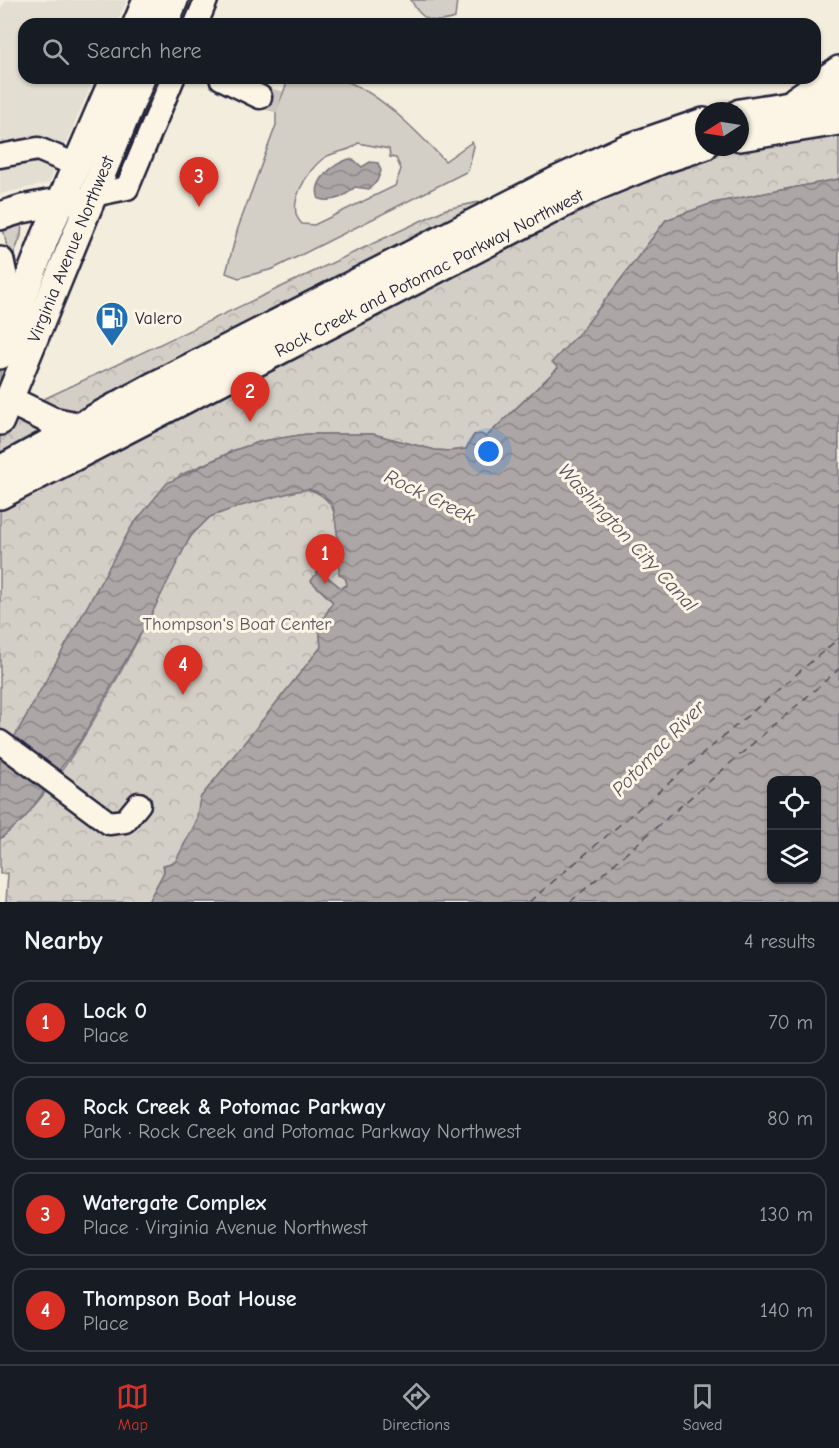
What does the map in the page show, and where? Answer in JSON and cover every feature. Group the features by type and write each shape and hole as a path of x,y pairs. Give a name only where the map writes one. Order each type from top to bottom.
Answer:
{"main road":[{"path":"140,18 147,0"},
{"path":"166,18 174,0"},
{"path":"821,82 839,70"},
{"name":"Virginia Avenue Northwest","path":"4,410 11,360 7,307 61,202 111,84"},
{"name":"Virginia Avenue Northwest","path":"11,360 93,195 139,84"},
{"path":"790,104 819,84"},
{"path":"749,111 839,97"},
{"path":"749,136 839,121"},
{"name":"Rock Creek and Potomac Parkway Northwest","path":"0,470 152,387 558,180 625,149 695,125"},
{"name":"Rock Creek and Potomac Parkway Northwest","path":"0,495 595,187 695,149"},
{"path":"0,216 93,195"},
{"path":"0,261 7,307"},
{"path":"4,410 81,427"}],"lane":[{"path":"198,18 206,0"},
{"path":"93,195 127,188 170,84"},
{"path":"233,84 260,97"},
{"path":"0,156 38,149 76,165"},
{"path":"0,742 109,823 125,821 139,804"}],"shaded area":[{"path":"7,0 127,0 119,18 18,18 18,84 91,84 49,183 0,194 0,9"}],"green space":[{"path":"411,0 457,0 455,18 426,18"},
{"path":"839,82 839,179 713,203 666,220 583,329 553,362 559,367 486,437 474,435 466,449 435,450 373,434 307,434 262,441 235,450 180,475 132,526 0,763 0,339 25,408 446,209 498,198 695,115 695,156 749,156 749,102 738,102 799,87"},
{"path":"287,84 352,84 397,114 445,161 472,142 474,146 468,171 273,269 239,278 226,273 238,228 276,125 276,111","holes":["358,143 389,149 390,157 396,158 401,169 395,186 314,225 302,224 297,217 296,208 300,189 311,171 328,155"]},
{"path":"22,223 21,236 10,263 3,227"},
{"name":"Thompson's Boat Center","path":"308,489 327,500 332,508 337,526 338,562 347,585 341,588 319,570 312,582 333,602 319,626 321,647 200,798 199,815 193,831 175,862 163,865 164,872 148,902 6,902 8,873 0,874 0,839 46,792 85,736 192,535 211,516 232,507"}],"water":[{"path":"349,159 362,167 370,162 378,163 381,171 377,181 369,189 355,187 339,198 319,199 318,186 325,174"},
{"path":"839,179 839,902 148,902 164,872 164,865 175,862 196,822 200,798 321,647 319,626 333,602 311,581 319,570 341,588 347,585 346,579 339,574 339,546 333,505 323,494 308,489 237,507 210,517 190,537 151,615 81,740 25,818 0,839 0,763 132,526 167,483 235,450 262,441 307,434 373,434 435,450 466,449 474,435 481,434 486,437 558,368 552,362 583,329 666,220 713,203"}],"ferry route":[{"path":"529,902 839,638"},
{"path":"570,902 839,669"}],"tunnel":[{"path":"260,97 280,102"}],"place":[{"name":"Watergate Complex","path":"199,207"},
{"name":"Valero","path":"112,347"},
{"name":"Rock Creek & Potomac Parkway","path":"250,422"},
{"name":"Lock 0","path":"325,584"},
{"name":"Thompson Boat House","path":"183,695"}],"water label":[{"name":"Rock Creek","path":"430,496"},
{"name":"Washington City Canal","path":"628,537"},
{"name":"Potomac River","path":"658,748"}]}
